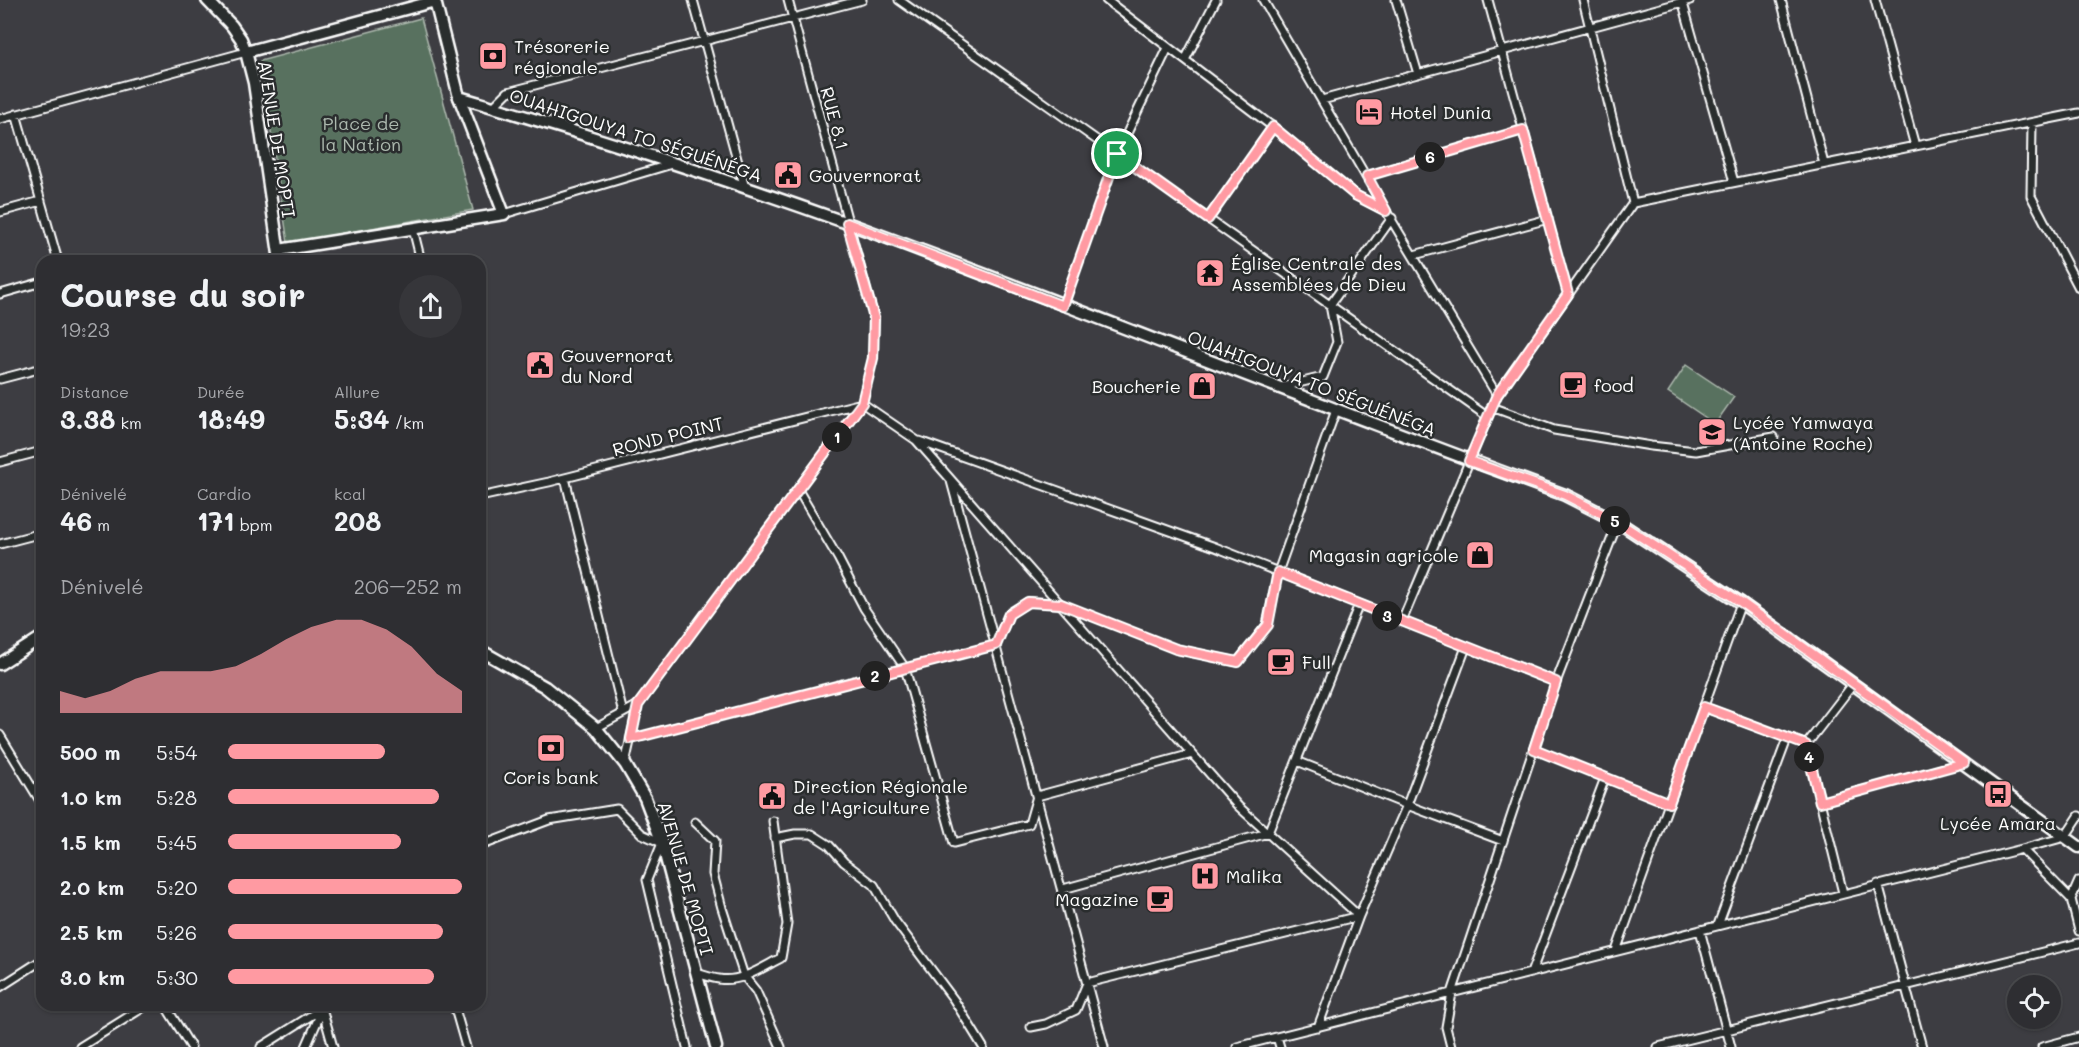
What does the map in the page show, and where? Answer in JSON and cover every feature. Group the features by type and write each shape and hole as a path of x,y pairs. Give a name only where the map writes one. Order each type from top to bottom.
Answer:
{"main road":[{"name":"AVENUE DE MOPTI","path":"207,0 232,26 246,52 254,82 279,255"},
{"path":"246,52 436,0 459,96 504,214 413,229 284,255"},
{"name":"OUAHIGOUYA TO SÉGUÉNÉGA","path":"459,96 675,163 847,223 1469,461 1565,495 1618,522 1742,603 2079,847"},
{"path":"0,664 36,642"},
{"name":"AVENUE DE MOPTI","path":"486,653 545,687 596,728 625,764 645,798 662,843 716,1047"}],"street":[{"path":"693,0 745,188"},
{"name":"RUE 8.1","path":"625,764 638,705 862,403 873,358 874,318 788,0"},
{"path":"493,106 508,92 862,0"},
{"path":"899,0 1488,417"},
{"path":"1106,0 1273,127 1355,195 1386,211"},
{"path":"1185,60 1216,0"},
{"path":"1263,0 1497,395"},
{"path":"1396,0 1418,74"},
{"path":"1488,0 1568,294"},
{"path":"1582,0 1633,203"},
{"path":"1781,0 1824,164"},
{"path":"1875,0 1915,146"},
{"path":"1322,100 1685,1 1734,182"},
{"path":"1063,306 1117,154 1168,48"},
{"path":"0,119 246,52"},
{"path":"1402,621 1497,395 1633,203 2079,113"},
{"path":"16,114 56,255"},
{"path":"2032,123 2031,195 2079,288"},
{"path":"1208,219 1273,127"},
{"path":"1367,176 1523,130"},
{"path":"504,214 675,163"},
{"path":"0,212 41,201"},
{"path":"1278,388 1323,377 1337,342 1330,305 1392,218"},
{"path":"1414,255 1548,219"},
{"path":"413,229 420,255"},
{"path":"0,294 36,284"},
{"path":"0,379 36,370"},
{"path":"862,403 916,440 1238,806 1359,916"},
{"name":"ROND POINT","path":"486,495 565,478 862,403"},
{"path":"1492,407 1554,430 1662,448 1696,451 1774,437"},
{"path":"996,645 1009,614 1028,602 1061,604 1176,649 1238,662 1268,625 1278,572 1336,410"},
{"path":"916,440 1131,516 1556,682"},
{"path":"0,462 36,453"},
{"path":"565,478 623,713"},
{"path":"950,479 1104,1047"},
{"path":"798,490 864,608 905,668 954,843 1029,824 1037,796"},
{"path":"1451,1047 1446,1027 1452,993 1556,682 1618,522"},
{"path":"0,544 36,535"},
{"path":"1616,951 1742,603"},
{"path":"1268,833 1359,604"},
{"path":"631,739 996,645"},
{"path":"1318,1027 1359,916 1407,806 1466,647"},
{"path":"1806,745 1854,683"},
{"name":"RUE 8.1","path":"596,728 638,705"},
{"path":"1704,707 1806,745"},
{"path":"0,735 36,794"},
{"path":"1718,925 1787,739"},
{"path":"1806,745 1843,893"},
{"path":"1534,749 1669,803"},
{"path":"1037,796 1192,753"},
{"path":"1297,761 1407,806 1503,841"},
{"path":"1820,802 1964,763"},
{"path":"1531,973 1605,778"},
{"path":"486,844 549,820 617,809 642,834 662,843 647,880 687,1047"},
{"path":"1237,1047 2022,849 2065,837 2079,816"},
{"path":"696,973 720,980 732,980 781,958 787,924 773,821"},
{"path":"695,822 715,841 713,874 744,976 756,991 781,1047"},
{"path":"1063,889 1268,833"},
{"path":"775,838 795,834 812,834 829,845 844,862 874,885 895,921 954,1000 983,1047"},
{"path":"2022,849 2071,899 2079,931"},
{"path":"2071,899 2079,881"},
{"path":"1878,884 1922,1047"},
{"path":"1087,983 1359,916"},
{"path":"1700,930 1731,1047"},
{"path":"1658,1047 2079,943"},
{"path":"0,987 36,964"},
{"path":"1031,1027 1046,1024 1077,1010 1087,983"},
{"path":"80,1047 137,1011"},
{"path":"169,1011 191,1047"},
{"path":"261,1047 316,1011"},
{"path":"306,1047 320,1011"},
{"path":"323,1011 333,1047"},
{"path":"456,1011 466,1047"},
{"path":"1277,1037 1280,1047"},
{"path":"2042,1047 2079,1037"}],"green space":[{"name":"Place de la Nation","path":"421,18 473,210 288,243 260,61"},
{"path":"1686,365 1734,397 1715,424 1668,392"}],"place":[{"name":"Trésorerie régionale","path":"493,56"},
{"name":"Hotel Dunia","path":"1369,112"},
{"name":"Gouvernorat","path":"788,175"},
{"name":"Église Centrale des Assemblées de Dieu","path":"1210,273"},
{"name":"Gouvernorat du Nord","path":"540,365"},
{"name":"food","path":"1573,385"},
{"name":"Boucherie","path":"1202,386"},
{"name":"Lycée Yamwaya (Antoine Roche)","path":"1712,432"},
{"name":"Magasin agricole","path":"1480,555"},
{"name":"Full","path":"1281,662"},
{"name":"Coris bank","path":"551,748"},
{"name":"Lycée Amara","path":"1998,794"},
{"name":"Direction Régionale de l'Agriculture","path":"772,796"},
{"name":"Malika","path":"1205,876"},
{"name":"Magazine","path":"1160,899"}],"route":[{"path":"1273,127 1355,195 1386,211 1367,176 1523,130 1568,294 1497,395 1469,461 1565,495 1618,522 1742,603 1964,763 1820,802 1806,745 1704,707 1669,803 1534,749 1556,682 1278,572 1268,625 1238,662 1176,649 1061,604 1028,602 1009,614 996,645 631,739 638,705 862,403 873,358 874,318 847,223 1063,306 1117,154 1208,219 1273,127"}]}
